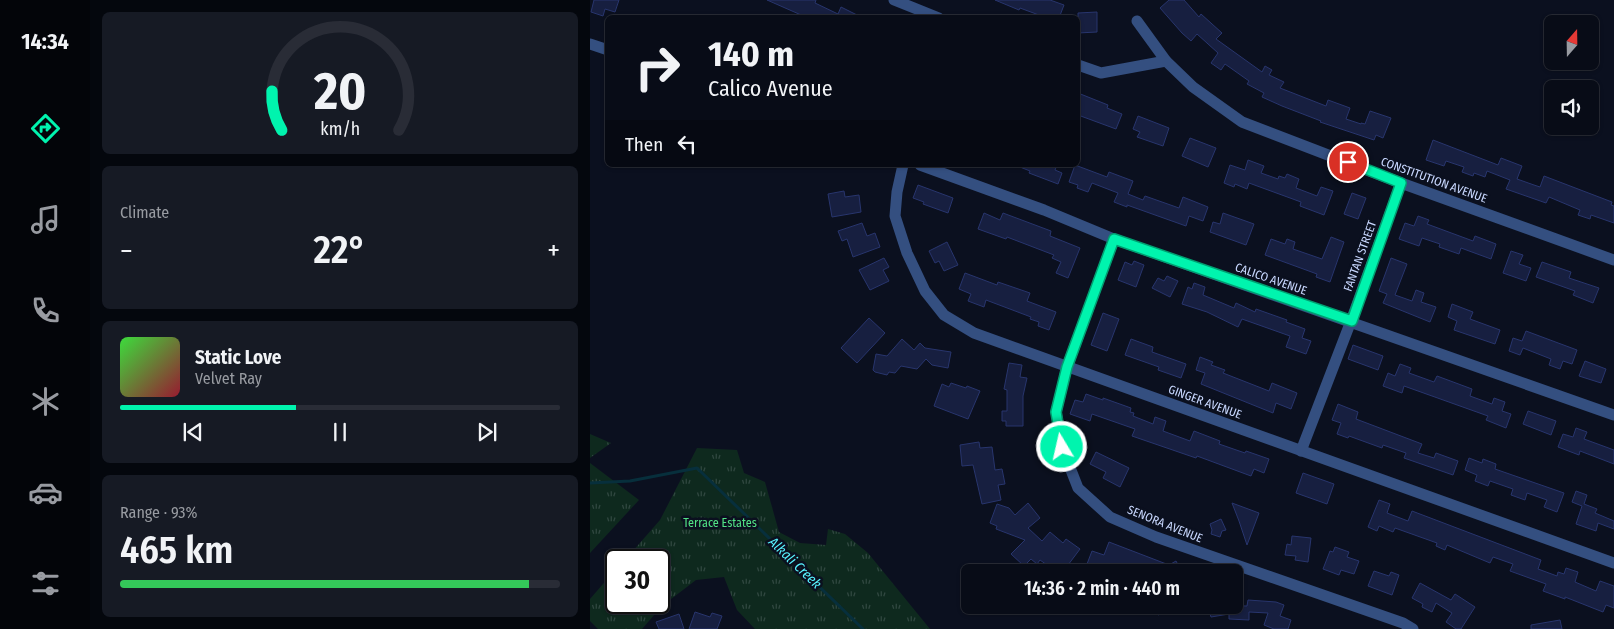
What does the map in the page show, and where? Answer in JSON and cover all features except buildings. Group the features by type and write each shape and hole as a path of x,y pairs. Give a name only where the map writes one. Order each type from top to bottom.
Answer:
{"street":[{"path":"894,0 932,15"},
{"name":"CONSTITUTION AVENUE","path":"1136,21 1166,61 1194,87 1242,122 1401,183 1614,260"},
{"path":"590,44 605,49"},
{"path":"1080,66 1101,72 1166,61"},
{"name":"GINGER AVENUE","path":"903,167 897,192 895,216 907,253 925,291 944,315 974,333 1614,563"},
{"name":"CALICO AVENUE","path":"926,167 1044,210 1114,239 1614,414"},
{"name":"FANTAN STREET","path":"1301,451 1352,321 1401,183"},
{"name":"SENORA AVENUE","path":"1114,239 1067,367 1056,412 1062,447 1078,488 1110,517 1156,538 1402,622 1413,629"}],"green space":[{"path":"590,434 611,443 590,458"},
{"name":"Terrace Estates","path":"697,448 737,450 744,473 765,482 779,532 800,543 826,545 828,529 845,534 868,553 930,629 755,629 737,610 724,577 696,580 670,600 670,549 635,549 660,520"},
{"path":"590,463 639,500 590,553"},
{"name":"Terrace Estates","path":"605,582 605,614 655,614 642,629 598,629 590,621 590,599"}],"waterway":[{"name":"Alkali Creek","path":"590,483 630,481 697,468 863,629"}],"route":[{"path":"1062,447 1056,412 1067,367 1114,239 1352,321 1401,183 1348,162"}]}
